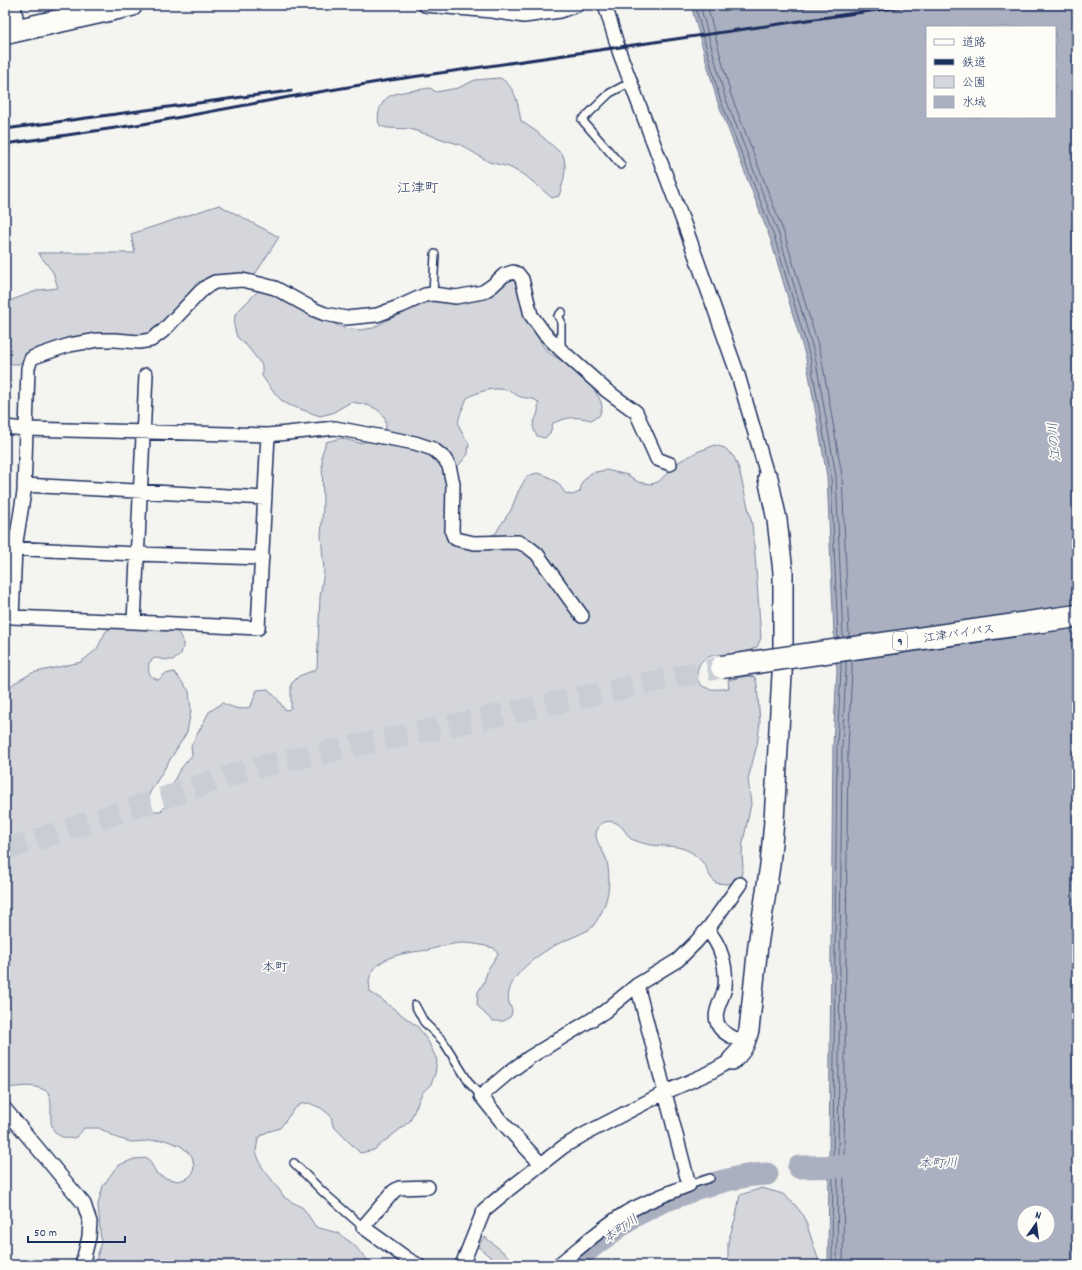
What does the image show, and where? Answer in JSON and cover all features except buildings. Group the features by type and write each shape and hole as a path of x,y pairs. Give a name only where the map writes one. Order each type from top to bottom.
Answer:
{"highway":[{"path":"10,32 131,5"},
{"name":"江津バイパス","path":"722,667 1029,622"}],"street":[{"path":"10,32 11,5"},
{"path":"426,5 492,11 524,16 560,11 576,5"},
{"path":"462,1265 484,1210 563,1147 666,1092 732,1060 740,1052 746,1044 749,1030 758,945 770,865 789,655 783,572 777,520 768,478 738,375 686,229 630,82 605,5"},
{"path":"268,435 258,628 12,617 10,548 24,485 28,368 31,360 34,357 69,345 90,341 115,340 139,342 151,340 164,331 200,292 215,282 242,280 275,288 315,310 325,314 346,318 377,314 401,306 425,295 433,294 456,297 483,292 504,275 510,272 516,273 522,279 531,315 544,333 560,350 606,391 636,412 657,459 670,464"},
{"path":"134,622 146,375"},
{"path":"5,427 25,429 268,435 335,428 415,443 433,450 444,458 449,466 452,478 452,532 454,537 459,540 474,543 518,542 526,544 537,554 582,616"},
{"path":"24,485 265,498"},
{"path":"10,548 262,558"},
{"path":"789,655 1070,617"},
{"path":"541,1164 501,1121 481,1096 530,1057 604,1012 637,985 678,960 717,918 740,884"},
{"path":"707,930 714,937 724,966 725,987 717,1010 717,1021 724,1031 746,1044"},
{"path":"558,1265 626,1213 689,1185 637,985"},
{"path":"5,1109 84,1204 90,1222 89,1237 82,1265"},
{"path":"418,1265 363,1227 394,1191 399,1188 428,1186"}],"lane":[{"path":"621,165 582,120 610,93 630,82"},
{"path":"433,294 435,254"},
{"path":"560,350 561,321 558,316 562,312"},
{"path":"415,1005 424,1022 443,1041 470,1084 481,1096"},
{"path":"294,1162 323,1192 363,1227"},
{"path":"689,1185 710,1178"}],"green space":[{"path":"500,78 510,86 513,91 521,121 537,132 563,155 565,170 559,196 552,198 526,176 509,167 489,162 461,145 410,129 380,126 378,118 380,108 385,100 392,95 430,88 436,92 458,88 475,80"},
{"path":"219,205 279,237 252,279 221,277 198,282 163,324 144,336 31,353 19,364 5,364 5,307 9,301 39,290 58,288 53,272 38,253 135,253 131,234"},
{"path":"516,275 533,326 542,345 549,353 570,367 587,382 601,401 602,409 599,416 591,420 572,418 563,419 553,423 550,433 545,438 537,436 533,427 538,413 538,402 534,399 523,398 511,392 499,389 482,391 467,398 459,417 459,426 469,443 468,454 449,477 445,534 448,542 463,549 496,533 511,510 518,492 527,476 537,473 547,476 558,483 565,493 572,495 580,492 582,482 591,473 606,470 628,475 638,482 651,484 658,482 680,461 715,445 725,448 734,457 739,469 752,524 761,638 757,647 746,652 717,655 705,658 701,662 697,674 700,684 708,688 729,688 728,680 747,676 755,677 757,685 760,722 757,745 748,779 751,804 743,842 743,867 741,877 735,883 716,883 712,879 704,864 688,850 672,846 657,846 639,842 631,839 617,823 610,821 604,822 599,826 596,832 598,843 607,861 609,876 608,891 601,913 590,929 552,947 535,958 519,973 509,991 509,1000 512,1010 511,1016 504,1021 493,1021 477,1005 478,992 484,982 488,969 498,954 494,948 464,943 446,945 428,950 393,956 378,965 373,971 369,980 370,992 418,1027 429,1043 437,1060 435,1074 431,1084 422,1093 410,1121 374,1150 360,1153 333,1126 331,1116 321,1108 309,1103 301,1104 294,1109 280,1128 267,1132 258,1138 256,1152 262,1167 285,1198 303,1208 316,1227 338,1233 353,1244 372,1265 95,1265 101,1242 98,1204 103,1186 117,1166 134,1159 148,1158 157,1174 165,1178 178,1181 188,1178 193,1173 194,1166 192,1156 181,1146 165,1140 131,1142 117,1138 99,1128 84,1128 75,1138 60,1136 53,1129 51,1121 51,1103 48,1092 37,1087 22,1086 5,1088 5,693 13,684 32,673 81,662 97,649 106,631 117,625 157,626 177,631 183,642 183,649 180,655 173,660 154,658 149,663 149,671 152,677 158,680 165,674 174,672 189,691 191,710 187,732 149,794 149,805 154,811 161,811 165,807 176,776 192,755 191,746 209,712 222,703 240,709 247,708 251,706 257,690 268,689 284,709 288,710 291,708 291,684 299,676 315,670 317,667 320,597 324,571 321,535 323,507 322,454 326,442 341,438 359,443 381,439 386,424 385,418 378,410 362,404 351,402 332,413 320,416 289,405 281,400 262,376 262,365 247,346 237,337 234,326 235,314 259,290 276,295 299,309 344,328 361,330 373,328 389,319 405,307 435,297 442,298"},
{"path":"762,1188 783,1194 804,1216 820,1265 728,1265 728,1242 736,1216 740,1195"},
{"path":"485,1237 514,1261 511,1265 500,1265 477,1246"}],"water":[{"name":"江の川","path":"691,5 1077,5 1077,1265 828,1265 833,746 837,669 827,476 806,358 770,238 717,100"}],"waterway":[{"name":"本町川","path":"799,1167 861,1166"},
{"name":"本町川","path":"569,1265 634,1216 661,1202 694,1189 721,1181 739,1177 767,1174"}],"tunnel":[{"path":"5,850 257,767 722,667"}],"railway":[{"path":"5,144 143,124 384,81 912,5"},
{"path":"5,129 291,91"}],"district":[{"name":"江津町","path":"418,187"},
{"name":"本町","path":"275,966"}]}
